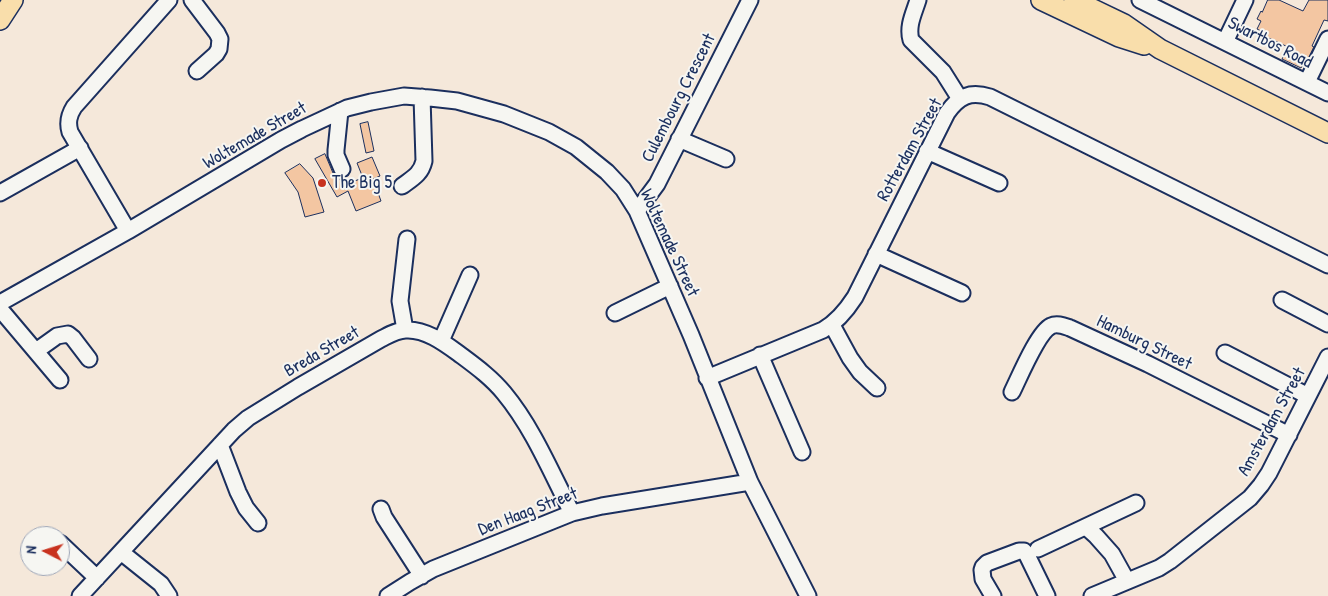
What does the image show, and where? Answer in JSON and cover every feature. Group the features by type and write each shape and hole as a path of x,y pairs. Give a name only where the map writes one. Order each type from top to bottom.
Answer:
{"main road":[{"path":"0,20 13,0"},
{"path":"1041,0 1118,37 1160,49"},
{"path":"1074,0 1124,24 1160,49 1328,133"}],"street":[{"path":"128,231 68,126 70,114 74,107 170,0"},
{"path":"192,0 217,33 220,40 219,50 197,71"},
{"name":"Culembourg Crescent","path":"637,211 657,184 750,0"},
{"path":"918,0 911,24 911,40 943,72 960,99"},
{"name":"Swartbos Road","path":"1140,0 1157,4 1225,42 1328,93"},
{"path":"1225,42 1245,0"},
{"path":"1306,82 1328,39"},
{"name":"Rotterdam Street","path":"707,378 823,330 832,325 848,309 947,113 960,99 974,94 990,97 1328,265"},
{"name":"Woltemade Street","path":"0,303 128,231 302,128 347,108 404,96 457,101 504,114 550,132 576,147 607,172 623,189 637,211 670,286 750,482 808,596"},
{"path":"402,186 422,170 424,161 422,97"},
{"path":"340,111 336,155 342,169"},
{"path":"680,139 726,159"},
{"path":"0,193 80,148"},
{"path":"927,151 999,183"},
{"path":"407,239 400,301 405,330 418,331 441,341 488,376 504,393 529,430 572,513"},
{"path":"876,254 962,293"},
{"path":"441,341 470,275"},
{"path":"615,313 670,286"},
{"path":"1282,300 1328,324"},
{"path":"0,309 60,380"},
{"path":"832,325 860,372 877,388"},
{"name":"Hamburg Street","path":"1012,392 1045,330 1053,325 1060,325 1148,364 1289,435"},
{"name":"Breda Street","path":"80,596 234,430 248,418 381,339 395,332 405,330"},
{"path":"36,352 57,336 68,334 89,359"},
{"path":"1225,353 1308,396"},
{"path":"760,355 802,452"},
{"name":"Amsterdam Street","path":"1092,596 1170,561 1250,498 1269,473 1328,356"},
{"path":"220,445 238,492 246,508 258,523"},
{"name":"Den Haag Street","path":"388,596 433,570 572,513 602,506 750,482"},
{"path":"1038,549 1136,504"},
{"path":"381,509 384,518 422,576"},
{"path":"1086,527 1112,554 1127,581"},
{"path":"993,596 983,579 983,567 986,563 1020,551 1024,551 1027,555 1047,596"},
{"path":"121,552 160,584 169,596"},
{"path":"70,553 97,578"}],"building":[{"path":"1268,0 1279,0 1303,11 1309,0 1328,0 1328,21 1324,20 1304,67 1302,66 1301,68 1282,59 1288,47 1260,34 1261,31 1257,29 1261,21 1257,19"},
{"path":"368,122 374,151 366,153 360,124"},
{"path":"325,154 333,173 343,185 363,178 357,163 372,157 380,176 373,179 381,201 356,211 348,191 337,197 315,159"},
{"path":"300,164 313,178 324,212 305,217 298,192 285,173"}],"place":[{"name":"The Big 5","path":"322,183"}]}
